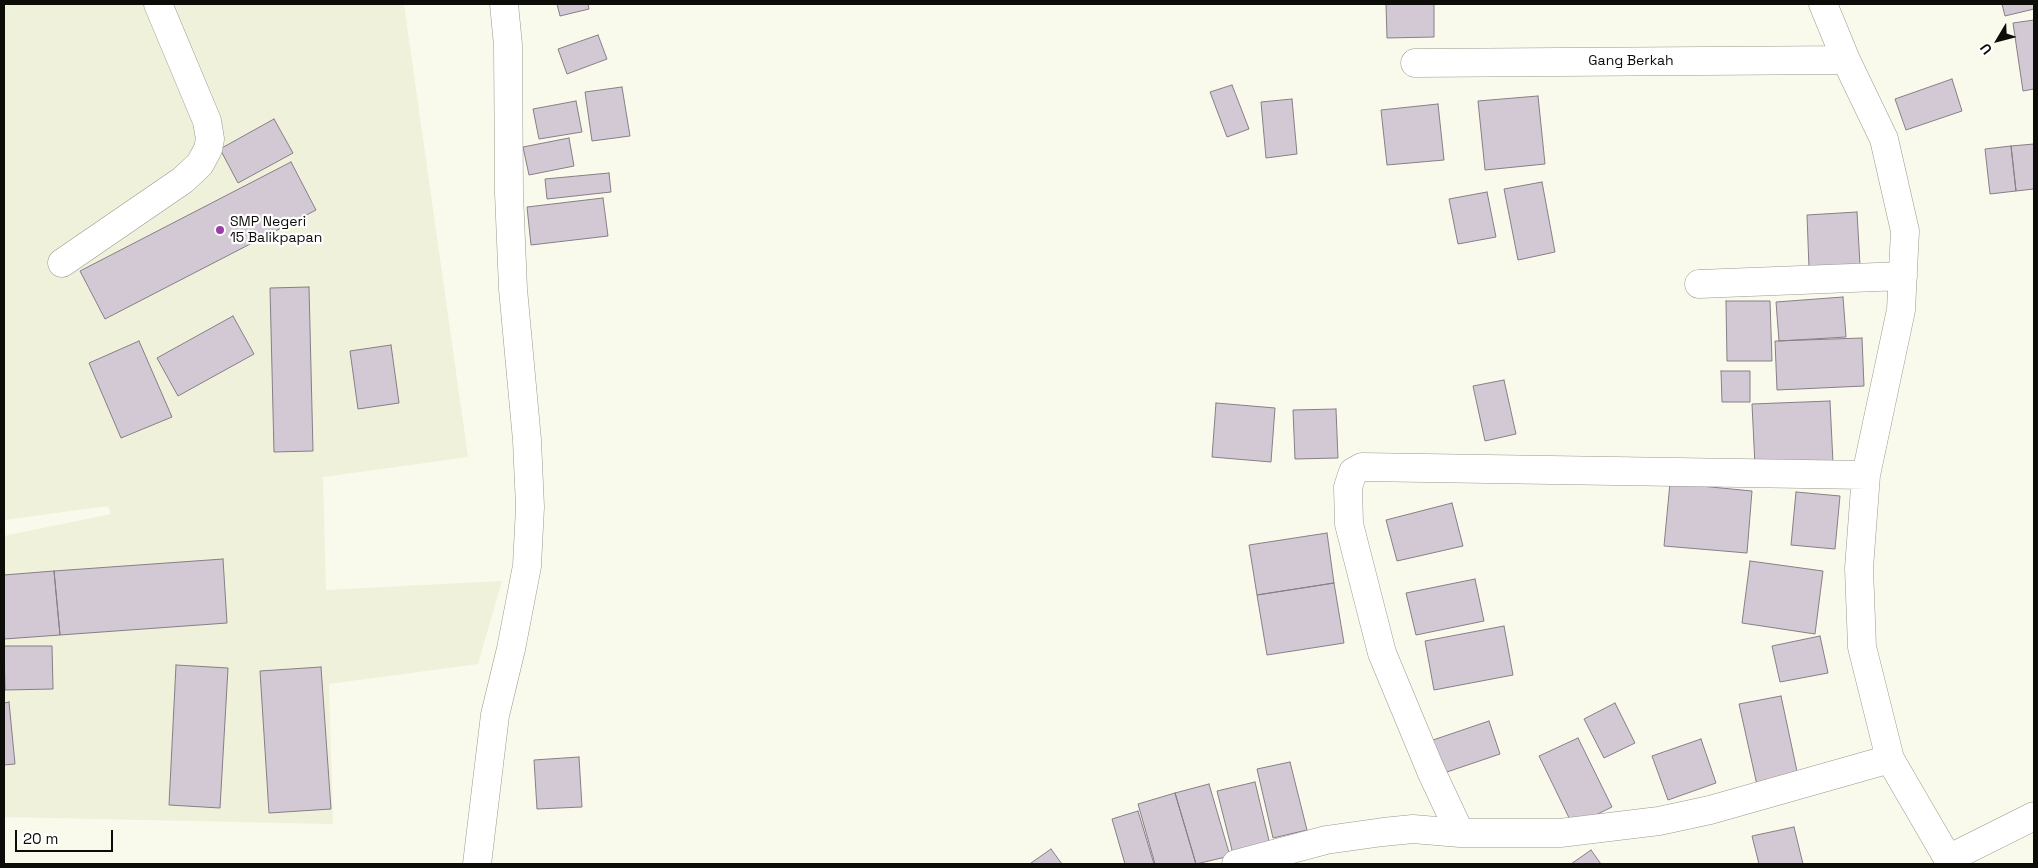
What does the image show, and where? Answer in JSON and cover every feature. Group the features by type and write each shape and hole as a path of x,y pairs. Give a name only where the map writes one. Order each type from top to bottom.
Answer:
{"street":[{"path":"62,263 183,180 200,164 208,149 210,139 207,121 158,4"},
{"path":"477,864 495,715 511,649 527,566 530,508 527,440 513,289 509,183 508,45 504,4"},
{"path":"1823,4 1846,60 1884,139 1905,231 1901,310 1866,475 1859,568 1862,647 1890,759 1949,862 2034,816"},
{"name":"Gang Berkah","path":"1415,63 1846,60"},
{"path":"1699,284 1903,276"},
{"path":"1460,833 1431,770 1382,653 1348,524 1348,487 1353,472 1362,467 1866,475"},
{"path":"1251,862 1326,840 1383,832 1413,829 1460,833 1560,833 1659,821 1710,810 1890,759"}],"shaded area":[{"name":"SMP Negeri 15 Balikpapan","path":"4,4 404,4 468,457 323,477 326,590 502,581 478,664 329,684 333,824 4,817 4,536 111,514 108,506 4,520"}],"building":[{"path":"557,4 588,4 589,9 560,16"},
{"path":"1386,4 1434,4 1434,37 1387,38"},
{"path":"2002,4 2034,4 2034,9 2005,16"},
{"path":"2034,20 2034,89 2023,91 2013,23"},
{"path":"598,35 607,59 567,74 558,49"},
{"path":"1952,79 1962,111 1906,130 1895,99"},
{"path":"1232,85 1249,129 1227,137 1210,92"},
{"path":"622,87 630,136 592,141 585,92"},
{"path":"1538,96 1545,164 1485,170 1478,101"},
{"path":"1292,99 1297,154 1266,158 1261,102"},
{"path":"576,101 582,132 539,139 533,109"},
{"path":"1438,104 1444,160 1387,165 1381,110"},
{"path":"274,119 293,153 238,183 220,149"},
{"path":"569,138 574,166 529,175 523,147"},
{"path":"2034,144 2034,189 2016,191 2011,146"},
{"path":"2011,146 2016,191 1990,194 1985,149"},
{"name":"SMP Negeri 15 Balikpapan","path":"291,162 316,210 105,319 80,271"},
{"path":"609,173 611,192 547,199 545,179"},
{"path":"1542,182 1555,252 1518,260 1504,189"},
{"path":"1487,192 1496,237 1458,244 1449,199"},
{"path":"603,198 608,236 531,245 527,207"},
{"path":"1857,212 1860,265 1809,268 1807,215"},
{"path":"309,287 313,451 274,452 270,288"},
{"path":"1843,297 1846,337 1779,341 1776,302"},
{"path":"1726,301 1770,301 1772,361 1727,361"},
{"path":"233,316 254,354 178,396 157,358"},
{"path":"1862,338 1864,386 1777,390 1775,341"},
{"path":"139,341 172,417 121,438 89,363"},
{"path":"391,345 399,403 358,409 350,351"},
{"path":"1721,371 1750,371 1750,402 1722,402"},
{"path":"1504,380 1516,434 1485,441 1473,386"},
{"path":"1830,401 1833,463 1755,466 1752,404"},
{"path":"1216,403 1275,408 1271,462 1212,457"},
{"path":"1336,409 1338,458 1295,459 1293,410"},
{"path":"1670,483 1752,491 1747,553 1664,546"},
{"path":"1796,492 1840,496 1835,549 1791,545"},
{"path":"1452,503 1463,546 1397,561 1386,520"},
{"path":"1327,533 1334,583 1257,595 1249,545"},
{"path":"223,559 227,623 60,635 54,571"},
{"path":"1750,561 1823,571 1815,634 1742,623"},
{"path":"54,571 60,635 4,639 4,575"},
{"path":"1475,579 1484,621 1416,635 1406,593"},
{"path":"1334,583 1344,643 1267,655 1257,595"},
{"path":"1504,626 1513,675 1434,690 1425,641"},
{"path":"1820,636 1828,673 1780,682 1772,646"},
{"path":"4,646 52,646 53,689 5,690"},
{"path":"176,665 228,668 220,808 169,805"},
{"path":"321,667 331,809 269,813 260,671"},
{"path":"1781,696 1798,776 1757,785 1739,704"},
{"path":"9,702 15,764 4,765 4,703"},
{"path":"1615,703 1635,743 1604,758 1584,719"},
{"path":"1489,721 1500,754 1444,773 1433,740"},
{"path":"1578,738 1612,807 1573,826 1539,756"},
{"path":"1701,739 1716,783 1668,800 1652,756"},
{"path":"579,757 582,807 537,809 534,760"},
{"path":"1290,762 1307,830 1273,838 1257,769"},
{"path":"1255,782 1271,849 1234,858 1217,791"},
{"path":"1209,784 1230,856 1196,864 1175,793"},
{"path":"1175,793 1196,864 1155,864 1138,804"},
{"path":"1138,811 1154,864 1125,864 1112,819"},
{"path":"1794,827 1803,864 1759,864 1752,836"},
{"path":"1051,849 1062,864 1031,863"},
{"path":"1591,850 1601,864 1571,864"}],"place":[{"name":"SMP Negeri 15 Balikpapan","path":"220,230"}]}
